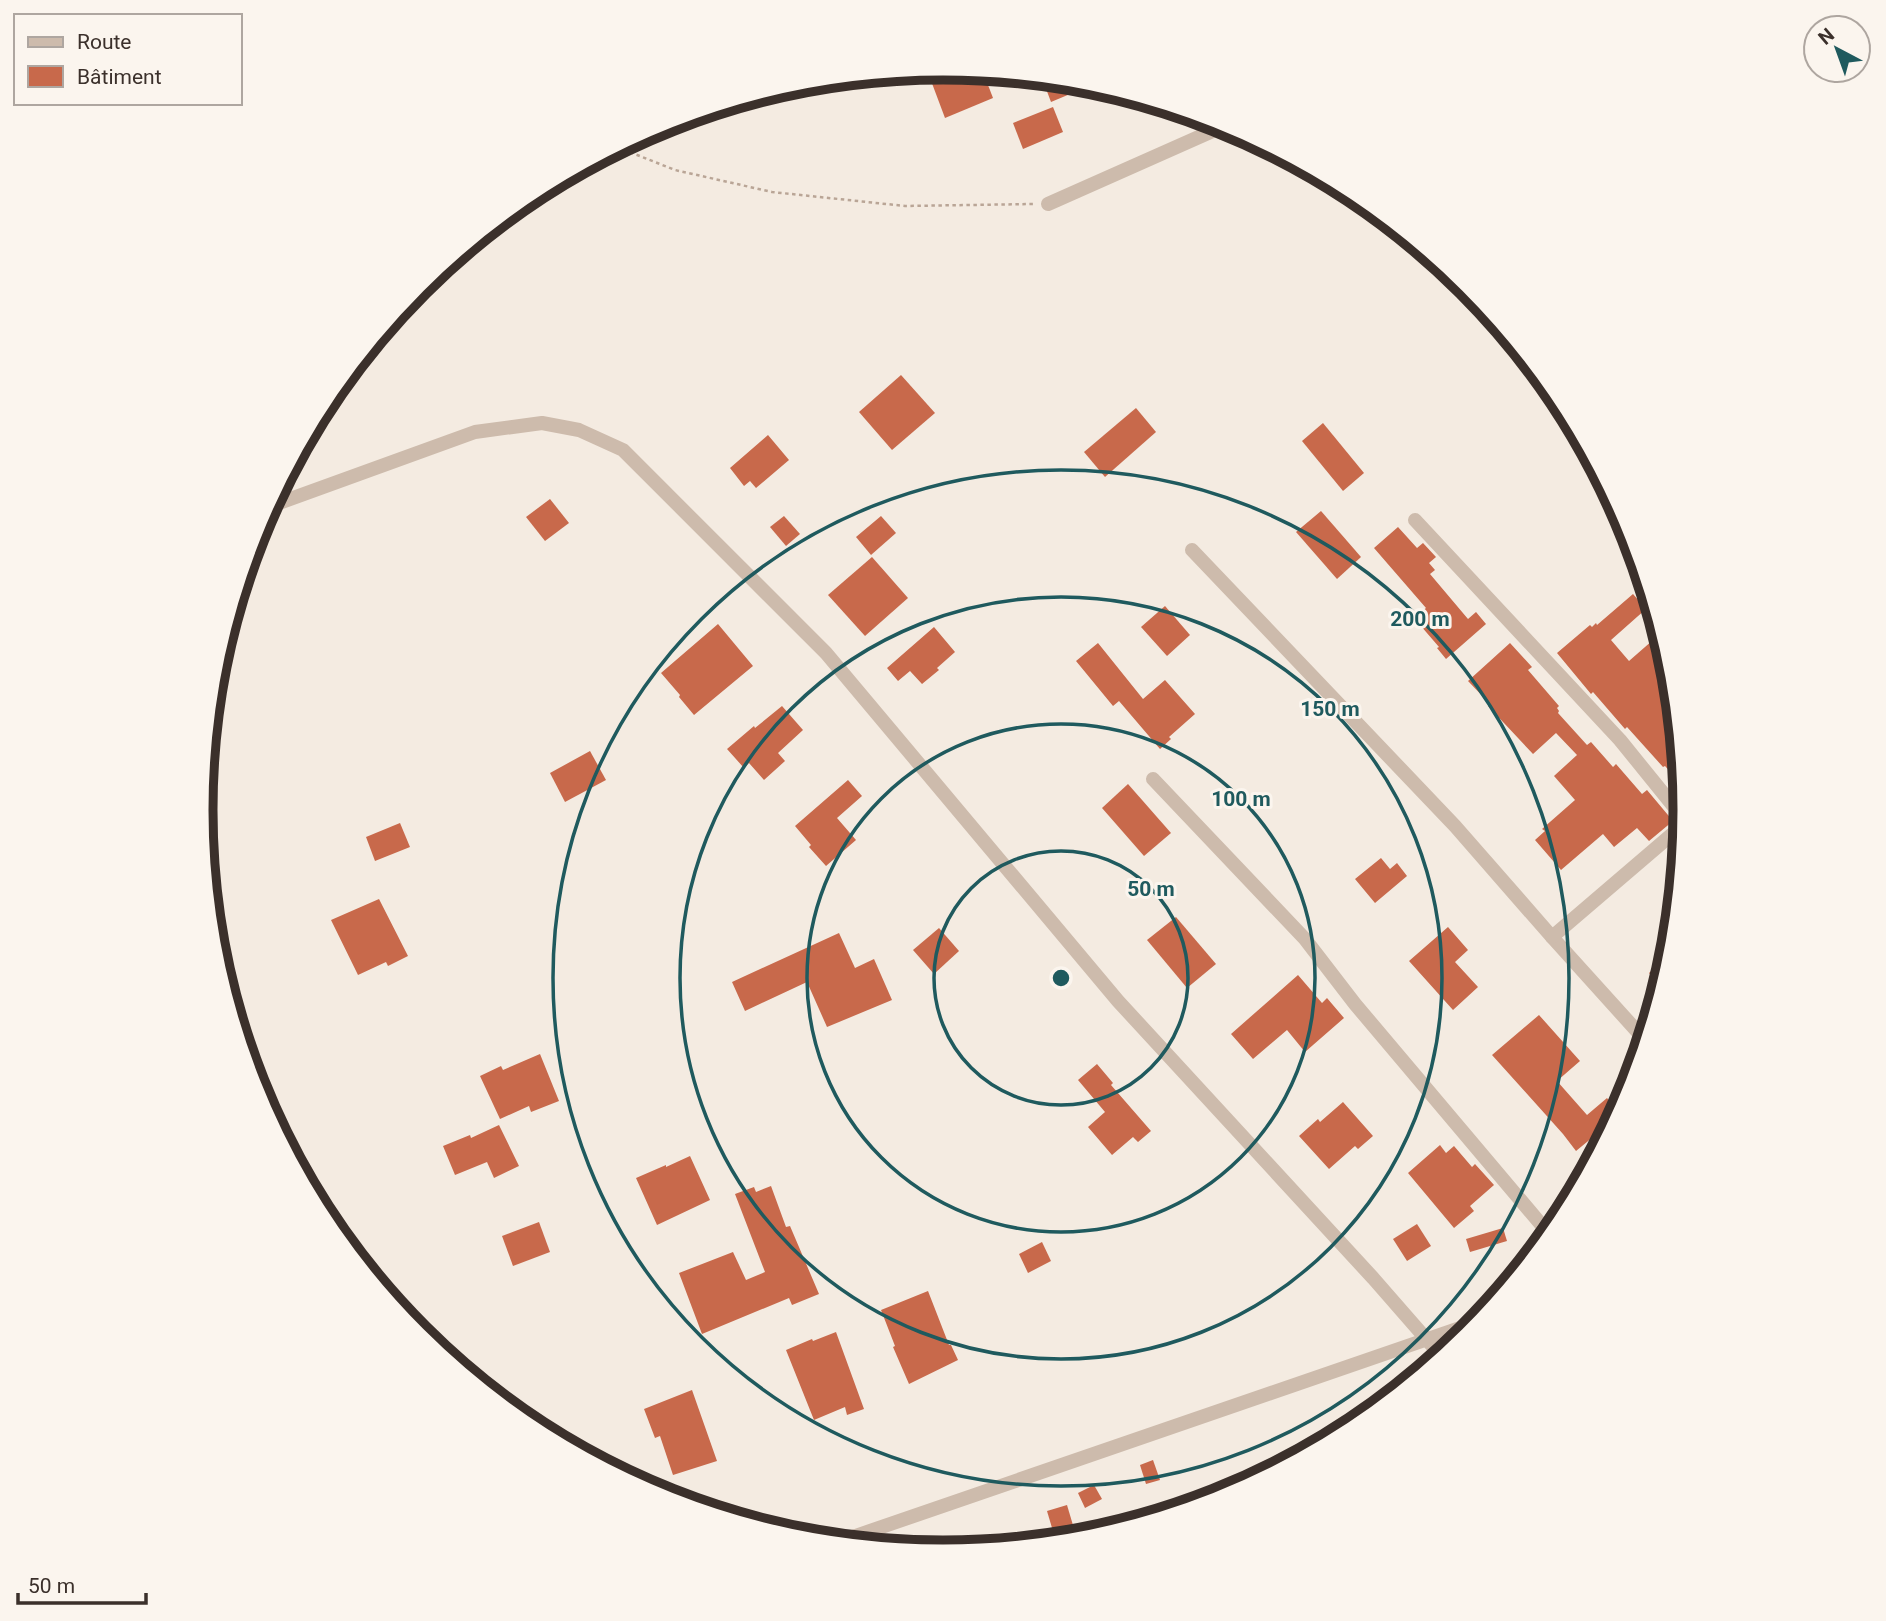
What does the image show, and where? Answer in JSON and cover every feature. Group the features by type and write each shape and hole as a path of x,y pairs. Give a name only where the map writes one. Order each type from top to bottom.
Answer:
{"street":[{"path":"1048,204 1211,132"},
{"path":"282,502 475,432 542,423 579,430 623,450 826,653 1118,1001 1435,1349"},
{"path":"1415,520 1620,740 1673,805"},
{"path":"1192,550 1455,826 1638,1032"},
{"path":"1153,779 1305,939 1354,1004 1543,1226"},
{"path":"1552,937 1672,834"},
{"path":"858,1535 1457,1329"}],"path":[{"path":"629,152 675,170 772,192 905,206 1048,204"}],"building":[{"path":"931,81 987,82 993,98 945,118"},
{"path":"1046,88 1073,93 1051,102"},
{"path":"1053,107 1063,132 1023,149 1013,123"},
{"path":"901,375 935,413 892,450 859,412"},
{"path":"1136,408 1156,432 1105,477 1084,452"},
{"path":"1323,423 1364,473 1343,491 1302,441"},
{"path":"768,435 789,460 756,488 750,481 744,486 730,468"},
{"path":"550,499 569,523 545,541 526,517"},
{"path":"1321,511 1361,557 1337,579 1296,532"},
{"path":"784,516 800,534 786,546 770,527"},
{"path":"881,516 896,533 871,555 856,537"},
{"path":"1398,527 1417,548 1423,543 1436,557 1429,563 1435,570 1430,574 1468,619 1476,612 1486,624 1446,659 1414,618 1426,608 1374,548"},
{"path":"872,557 908,598 865,636 828,595"},
{"path":"1633,594 1643,606 1644,610 1611,640 1629,661 1652,641 1667,715 1671,773 1627,727 1625,729 1593,692 1591,694 1557,653 1590,625 1597,625"},
{"path":"1165,606 1190,635 1167,656 1141,627"},
{"path":"718,624 753,666 694,715 661,673"},
{"path":"934,627 955,652 922,684 910,671 898,681 887,668"},
{"path":"1098,643 1143,699 1165,680 1195,714 1169,737 1171,739 1160,749 1119,701 1113,706 1076,661"},
{"path":"1510,643 1532,667 1528,670 1559,706 1558,713 1587,745 1591,742 1613,767 1616,764 1642,794 1647,790 1673,821 1649,841 1637,828 1614,847 1603,834 1561,870 1535,840 1545,831 1542,829 1575,800 1554,776 1577,755 1556,733 1533,754 1468,681"},
{"path":"782,706 803,730 778,753 785,761 764,780 749,763 744,768 727,749"},
{"path":"590,751 606,780 565,802 550,773"},
{"path":"848,780 862,796 837,818 856,840 826,866 795,826"},
{"path":"1128,784 1171,833 1144,856 1102,808"},
{"path":"400,823 410,847 375,861 366,837"},
{"path":"1381,858 1390,869 1397,863 1407,876 1375,903 1355,879"},
{"path":"379,899 408,956 388,966 386,962 358,975 331,920"},
{"path":"1176,917 1216,964 1187,988 1147,940"},
{"path":"1448,927 1468,950 1455,962 1478,987 1453,1010 1409,961"},
{"path":"939,928 959,951 934,974 913,950"},
{"path":"839,933 855,968 874,959 892,1000 827,1027 807,982 745,1011 732,982"},
{"path":"1298,975 1322,1003 1327,998 1344,1018 1305,1052 1287,1030 1253,1059 1231,1034"},
{"path":"1539,1015 1580,1061 1557,1081 1587,1115 1607,1098 1611,1103 1598,1133 1576,1151 1492,1055"},
{"path":"540,1054 559,1101 531,1112 529,1106 500,1119 480,1076 501,1066 503,1070"},
{"path":"1097,1064 1113,1083 1111,1085 1151,1131 1138,1142 1133,1137 1112,1155 1088,1127 1105,1112 1078,1080"},
{"path":"1343,1102 1373,1136 1358,1149 1355,1146 1329,1169 1299,1136"},
{"path":"499,1125 519,1166 494,1178 487,1162 455,1175 443,1146 470,1135 471,1138"},
{"path":"1440,1145 1446,1153 1454,1146 1472,1167 1475,1164 1494,1185 1470,1206 1474,1211 1454,1228 1408,1173"},
{"path":"690,1156 710,1200 657,1225 636,1178"},
{"path":"771,1186 786,1227 790,1226 819,1294 792,1305 789,1298 702,1334 679,1273 733,1252 746,1280 765,1272 735,1194 754,1187 756,1192"},
{"path":"539,1222 550,1252 513,1266 502,1236"},
{"path":"1417,1224 1431,1246 1407,1261 1393,1239"},
{"path":"1503,1228 1507,1241 1470,1252 1466,1239"},
{"path":"1042,1242 1051,1261 1028,1273 1019,1254"},
{"path":"928,1291 949,1345 958,1360 909,1384 881,1310"},
{"path":"836,1332 864,1409 847,1415 845,1407 814,1420 786,1350"},
{"path":"692,1390 717,1461 673,1475 660,1436 655,1438 644,1409"},
{"path":"1153,1460 1160,1480 1146,1484 1140,1465"},
{"path":"1094,1485 1102,1499 1085,1508 1078,1493"},
{"path":"1067,1505 1074,1528 1053,1531 1047,1511"}]}
